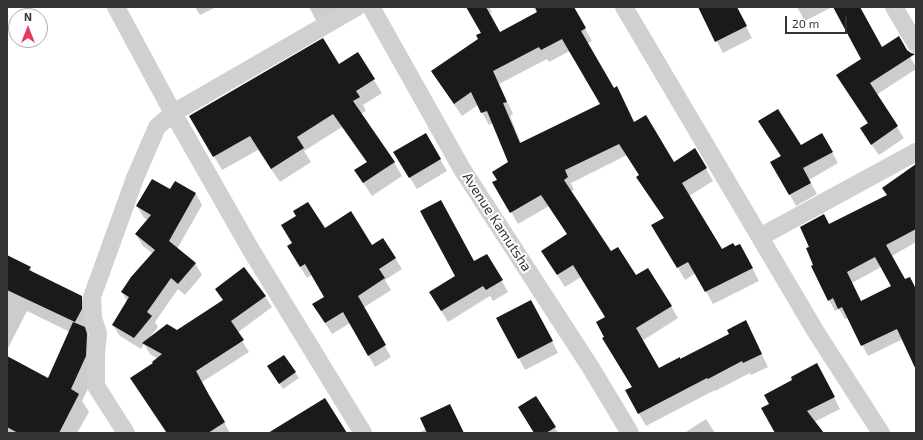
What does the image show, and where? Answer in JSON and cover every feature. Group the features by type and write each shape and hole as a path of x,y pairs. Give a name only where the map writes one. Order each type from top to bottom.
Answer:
{"street":[{"path":"116,7 173,113 251,250 363,433"},
{"path":"126,433 96,386 96,354 98,333 94,318 92,297 136,178 157,127 173,113 357,7"},
{"name":"Avenue Kamutsha","path":"371,7 462,170 591,368 630,433"},
{"path":"624,7 816,332 881,433"},
{"path":"894,7 916,44"},
{"path":"760,237 916,152"}],"building":[{"path":"466,7 486,7 500,32 537,12 535,7 574,7 586,28 581,31 614,88 617,86 634,122 646,115 674,162 695,148 707,168 682,183 722,249 733,243 735,246 740,244 753,268 705,292 688,262 677,268 651,225 664,218 636,177 639,175 619,144 565,170 568,177 564,180 611,251 618,247 636,275 648,268 672,306 636,328 659,368 729,334 727,330 746,320 762,354 743,363 742,361 638,414 625,390 632,387 602,338 604,337 596,322 605,317 573,265 557,275 541,251 567,234 541,195 510,213 492,182 497,180 492,172 508,162 487,111 481,113 471,92 454,104 431,71 478,39 476,35 481,33","holes":["562,39 600,104 520,143 503,103 507,102 493,71 539,47 541,50"]},
{"path":"698,7 737,7 747,26 715,42"},
{"path":"833,7 860,7 882,47 899,36 907,50 915,54 870,83 898,126 871,145 860,128 868,123 836,75 861,59"},
{"path":"323,38 339,64 358,52 375,79 356,91 360,97 353,101 395,162 363,183 354,170 367,162 333,114 297,137 304,148 271,169 250,136 213,157 189,116"},
{"path":"778,109 801,145 822,133 833,152 803,168 811,183 789,195 770,162 781,156 758,121"},
{"path":"426,133 441,159 409,178 393,152"},
{"path":"916,164 916,229 886,245 905,279 910,277 916,289 916,370 897,329 861,346 842,307 838,309 833,298 828,301 811,266 813,265 806,248 809,247 800,227 824,214 829,224 887,195 882,188","holes":["875,257 891,286 861,301 847,272"]},
{"path":"152,179 170,189 175,181 196,193 169,241 196,263 178,284 171,278 147,312 152,316 134,338 112,325 129,297 121,292 131,277 155,250 135,234 151,215 136,206"},
{"path":"441,200 474,261 487,254 503,280 486,290 483,286 441,311 429,292 455,276 420,211"},
{"path":"308,202 325,228 351,211 372,245 383,238 396,258 379,269 385,278 358,296 386,345 368,356 343,312 325,323 312,304 324,297 305,264 300,267 287,246 292,243 281,225 296,216 293,211"},
{"path":"7,255 31,267 29,270 82,296 82,309 75,322 7,290"},
{"path":"244,267 266,296 231,321 244,340 196,371 225,422 208,433 167,433 130,378 153,363 152,362 162,354 142,343 167,324 177,330 223,300 215,289"},
{"path":"531,300 553,341 518,359 496,318"},
{"path":"73,322 85,327 87,334 86,356 71,389 79,394 59,433 18,433 7,427 7,356 48,378"},
{"path":"284,355 296,372 279,384 267,366"},
{"path":"817,363 835,397 807,411 824,433 775,433 761,408 769,404 764,395 792,380 791,377"},
{"path":"536,396 556,427 546,433 534,433 518,407"},
{"path":"325,398 347,433 268,433"},
{"path":"450,404 464,433 427,433 420,418"}]}
